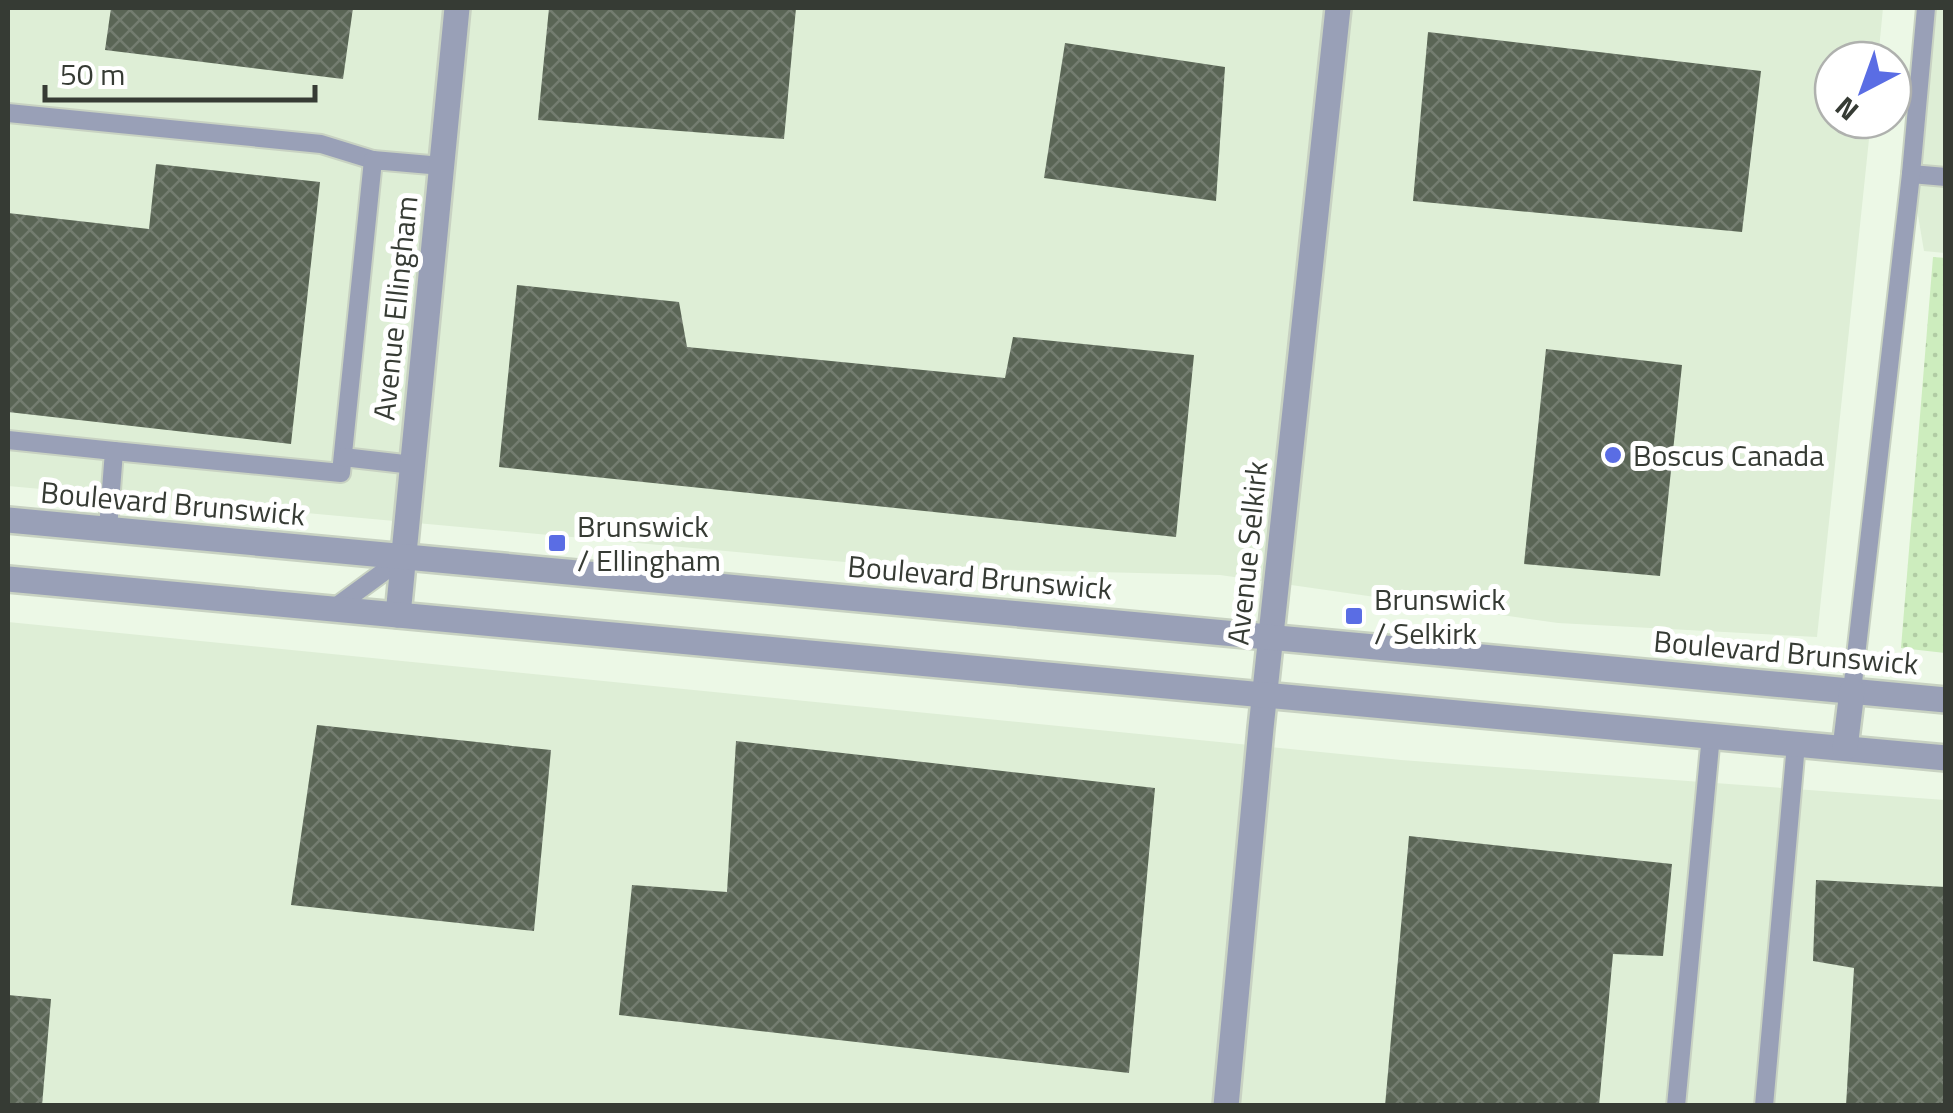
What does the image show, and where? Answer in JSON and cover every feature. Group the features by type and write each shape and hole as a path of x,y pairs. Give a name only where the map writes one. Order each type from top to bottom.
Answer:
{"street":[{"name":"Avenue Ellingham","path":"398,615 457,8"},
{"name":"Avenue Selkirk","path":"1226,1106 1265,694 1338,8"},
{"name":"Boulevard Brunswick","path":"8,520 1946,700"},
{"path":"8,578 1946,758"},
{"path":"1845,748 1852,691"}],"lane":[{"path":"1852,691 1926,8"},
{"path":"8,112 321,144 373,160 442,166"},
{"path":"8,440 342,473 373,160"},
{"path":"1911,174 1946,177"},
{"path":"108,529 114,452"},
{"path":"344,457 412,466"},
{"path":"333,609 404,557"},
{"path":"1676,1106 1711,736"},
{"path":"1764,1106 1796,744"}],"shaded area":[{"path":"8,8 1883,8 1880,40 1813,40 1813,140 1869,140 1817,637 1558,623 1220,575 901,567 8,486"},
{"path":"1924,8 1945,8 1945,253 1924,251 1911,174"},
{"path":"8,622 1401,760 1945,800 1945,1105 8,1105"}],"green space":[{"path":"1933,257 1946,258 1945,653 1901,648"}],"building":[{"path":"111,8 353,8 343,79 105,50"},
{"path":"549,8 796,8 784,139 538,120"},
{"path":"1428,32 1761,71 1742,232 1413,201"},
{"path":"1065,43 1225,67 1216,201 1044,178"},
{"path":"156,164 320,182 291,444 8,412 8,213 149,229"},
{"path":"517,285 679,302 687,347 1005,378 1013,337 1194,355 1176,537 499,467"},
{"path":"1546,349 1682,365 1660,576 1524,564"},
{"path":"317,725 551,750 534,931 291,905"},
{"path":"736,741 1155,788 1129,1073 619,1015 632,885 727,892"},
{"path":"1409,836 1672,864 1663,956 1613,954 1599,1106 1385,1106"},
{"path":"1816,880 1946,887 1946,1106 1846,1106 1854,968 1813,961"},
{"path":"8,995 51,999 42,1106 8,1106"}],"place":[{"name":"Boscus Canada","path":"1613,455"},
{"name":"Brunswick / Ellingham","path":"557,543"},
{"name":"Brunswick / Selkirk","path":"1354,616"}]}
